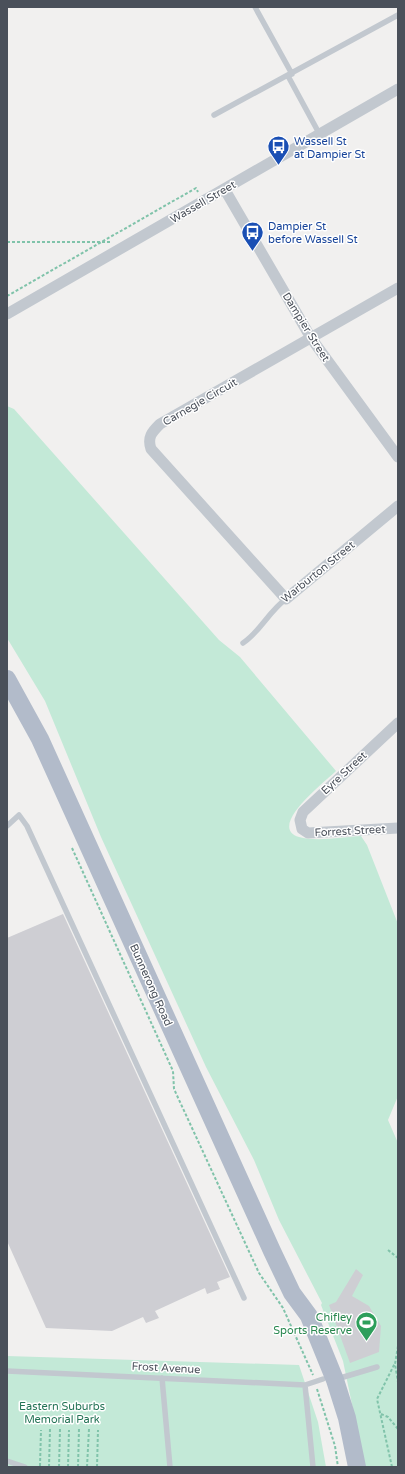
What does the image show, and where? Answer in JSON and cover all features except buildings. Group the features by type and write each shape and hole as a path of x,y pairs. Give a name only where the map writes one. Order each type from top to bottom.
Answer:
{"main road":[{"name":"Bunnerong Road","path":"7,679 40,739 292,1293 298,1321 326,1380 347,1418 357,1467"},
{"name":"Bunnerong Road","path":"326,1380 347,1467"}],"street":[{"name":"Wassell Street","path":"7,314 225,190 398,89"},
{"name":"Dampier Street","path":"225,190 311,338 398,458"},
{"name":"Carnegie Circuit","path":"286,599 151,449 148,441 151,434 160,424 398,288"},
{"name":"Warburton Street","path":"286,599 398,506"},
{"name":"Eyre Street","path":"302,829 300,820 303,812 398,723"},
{"name":"Forrest Street","path":"302,829 308,833 317,834 398,828"}],"lane":[{"path":"255,7 320,134"},
{"path":"214,115 398,15"},
{"name":"Warburton Street","path":"243,642 252,637 286,599"},
{"path":"7,826 19,815 28,826 71,916 150,1094 244,1298"},
{"name":"Frost Avenue","path":"7,1371 305,1385 376,1367"},
{"path":"162,1378 170,1467"},
{"path":"305,1385 313,1467"},
{"path":"7,1461 25,1467"}],"path":[{"path":"7,296 196,188 204,202"},
{"path":"7,242 101,242 130,244"},
{"path":"71,846 173,1071 174,1089 259,1273 283,1308 326,1380 338,1467"},
{"path":"388,1250 398,1258"},
{"path":"392,1467 377,1398 395,1363 398,1346"},
{"path":"395,1363 398,1382"},
{"path":"381,1414 388,1417 398,1429"},
{"path":"49,1467 50,1429"},
{"path":"78,1467 79,1429"},
{"path":"87,1467 89,1429"},
{"path":"40,1466 41,1430"},
{"path":"59,1467 60,1430"},
{"path":"68,1467 69,1430"},
{"path":"97,1467 98,1430"}],"green space":[{"path":"7,406 14,409 219,640 240,657 336,771 301,804 289,824 291,832 299,837 313,839 361,836 367,845 398,924 398,1096 388,1120 398,1143 398,1467 365,1467 343,1361 321,1305 322,1303 279,1220 254,1160 206,1067 101,837 45,701 7,638"},
{"name":"Eastern Suburbs Memorial Park","path":"7,1356 299,1365 318,1422 326,1467 7,1467"}],"place":[{"name":"Wassell St at Dampier St","path":"279,166"},
{"name":"Dampier St before Wassell St","path":"253,252"},
{"name":"Chifley Sports Reserve","path":"367,1342"}]}
